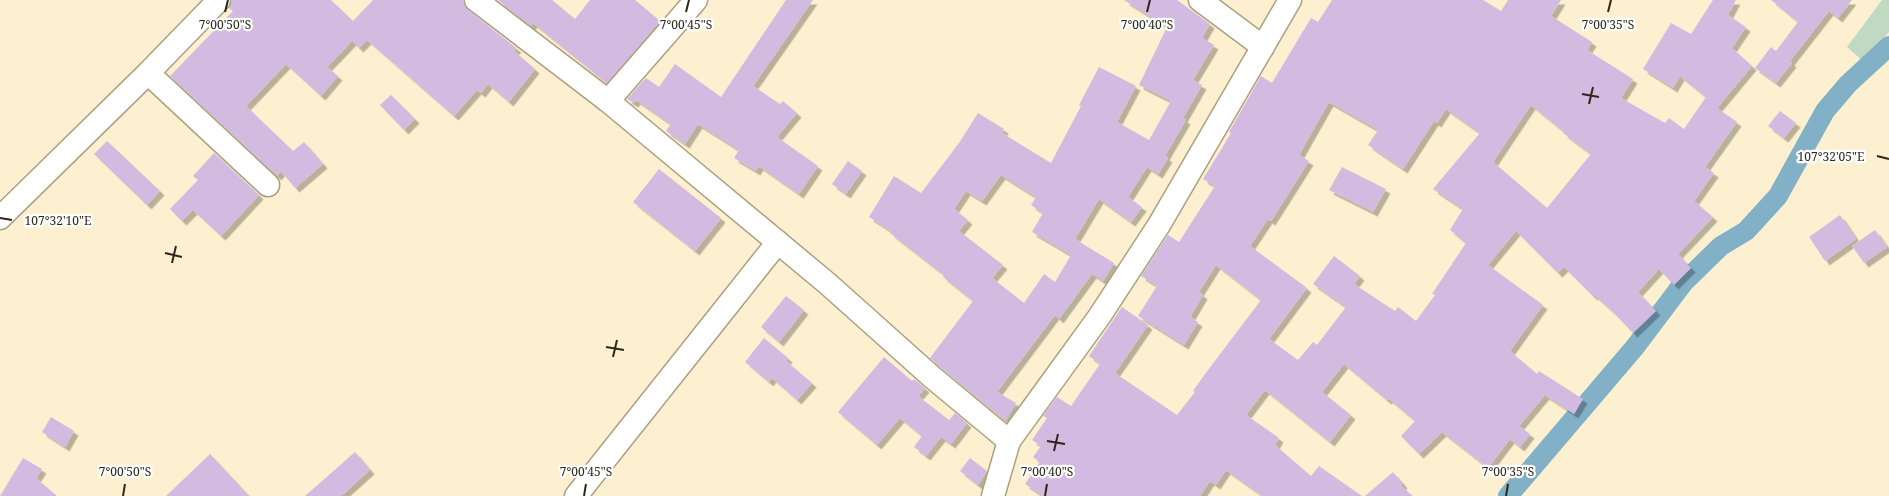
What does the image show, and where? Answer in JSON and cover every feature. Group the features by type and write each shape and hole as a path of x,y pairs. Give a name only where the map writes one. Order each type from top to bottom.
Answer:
{"street":[{"path":"0,218 148,73 219,0"},
{"path":"476,0 608,101 828,284 932,377 1008,441"},
{"path":"608,101 696,0"},
{"path":"1200,0 1263,47"},
{"path":"993,496 1008,441 1099,317 1160,224 1290,0"},
{"path":"148,73 268,185"},
{"path":"576,496 778,242"}],"green space":[{"path":"1882,0 1889,0 1889,32 1863,61 1847,47"}],"building":[{"path":"232,0 331,0 353,21 373,0 463,0 468,10 517,48 514,51 535,69 509,102 488,84 481,93 477,90 454,116 367,40 359,48 352,41 327,67 338,76 321,96 286,64 246,106 293,151 304,142 323,164 295,188 281,171 277,176 170,76 233,11 229,8"},
{"path":"498,0 552,0 575,19 590,0 635,0 660,21 607,83 533,23 531,26"},
{"path":"786,0 813,0 753,86 780,104 783,101 797,113 777,137 818,166 799,194 759,166 756,171 734,158 739,150 698,124 685,144 666,131 671,124 636,100 634,103 627,99 646,78 659,87 675,64 721,97"},
{"path":"1124,0 1177,0 1210,24 1202,38 1214,45 1193,80 1202,85 1183,118 1186,120 1165,156 1168,158 1158,174 1147,167 1128,197 1142,207 1131,222 1099,199 1075,239 1114,263 1103,281 1092,274 1059,319 1055,315 997,392 1016,403 1006,420 930,358 973,301 943,277 944,275 890,233 891,231 869,217 894,176 921,193 959,143 978,113 1004,129 1002,133 1051,163 1099,67 1136,86 1117,122 1149,140 1171,101 1139,85 1167,27","holes":["1001,175 1036,197 1031,205 1043,213 1032,232 1071,255 1055,282 1044,274 1024,303 992,278 1003,265 959,231 968,220 954,209 966,191 982,201"]},
{"path":"1332,0 1483,0 1501,11 1508,0 1561,0 1551,16 1592,42 1587,50 1633,79 1621,98 1665,123 1669,118 1684,129 1706,97 1680,76 1673,88 1643,69 1671,23 1691,34 1713,0 1736,0 1728,15 1746,27 1732,48 1752,66 1717,108 1737,122 1705,167 1714,173 1694,201 1713,217 1679,253 1691,268 1674,285 1659,269 1638,292 1656,311 1633,333 1564,267 1558,273 1516,231 1488,265 1543,305 1510,351 1537,374 1539,371 1583,399 1574,414 1545,395 1519,426 1530,434 1520,447 1510,439 1488,468 1442,432 1419,454 1401,436 1415,421 1344,364 1322,392 1351,415 1330,442 1265,390 1246,415 1279,438 1275,445 1311,476 1319,466 1362,496 1263,496 1226,470 1216,485 1210,481 1200,496 1043,496 1025,484 1040,462 1033,457 1041,446 1032,440 1047,418 1043,416 1057,397 1071,406 1100,364 1089,356 1122,307 1148,325 1115,373 1177,415 1195,392 1193,391 1205,374 1261,300 1216,265 1199,292 1203,295 1190,317 1198,322 1184,345 1138,316 1157,286 1141,276 1168,235 1179,242 1215,186 1203,179 1231,133 1229,132 1261,76 1272,83 1311,18 1318,22","holes":["1329,102 1378,130 1368,145 1403,169 1434,121 1437,123 1446,109 1480,133 1433,189 1463,209 1450,230 1466,243 1432,294 1435,295 1416,321 1398,307 1395,311 1354,284 1360,276 1334,256 1313,284 1346,307 1317,345 1313,342 1298,360 1269,339 1307,288 1250,246 1268,219 1271,221 1309,161 1299,155","1531,105 1591,154 1547,208 1493,162"]},
{"path":"1771,0 1852,0 1838,18 1829,11 1790,61 1792,63 1776,83 1755,68 1771,47 1776,51 1798,22"},
{"path":"391,95 415,119 404,130 380,105"},
{"path":"1780,111 1796,123 1784,138 1768,126"},
{"path":"107,141 160,191 147,205 94,154"},
{"path":"214,153 259,195 221,236 193,210 182,221 170,209 198,180 193,176"},
{"path":"848,161 862,171 846,194 832,184"},
{"path":"1342,167 1386,189 1373,212 1329,190"},
{"path":"659,169 721,218 695,251 633,202"},
{"path":"1840,215 1856,239 1825,261 1809,237"},
{"path":"1875,230 1887,247 1864,263 1852,246"},
{"path":"786,296 804,310 779,342 761,327"},
{"path":"764,338 788,358 786,361 812,383 797,400 772,378 769,382 745,362"},
{"path":"884,357 912,381 914,379 925,388 918,396 949,420 955,413 967,423 951,444 941,437 926,456 914,447 922,436 900,418 877,445 838,412"},
{"path":"51,417 74,431 65,447 42,432"},
{"path":"355,452 370,470 341,496 305,496"},
{"path":"210,454 249,496 166,496"},
{"path":"23,458 42,469 36,478 57,496 0,496"},
{"path":"970,458 987,471 978,485 960,471"},
{"path":"1393,472 1403,484 1401,486 1413,496 1365,496"}],"waterway":[{"path":"1508,496 1635,347 1684,282 1721,246 1746,231 1778,196 1825,111 1848,84 1889,46"}]}
